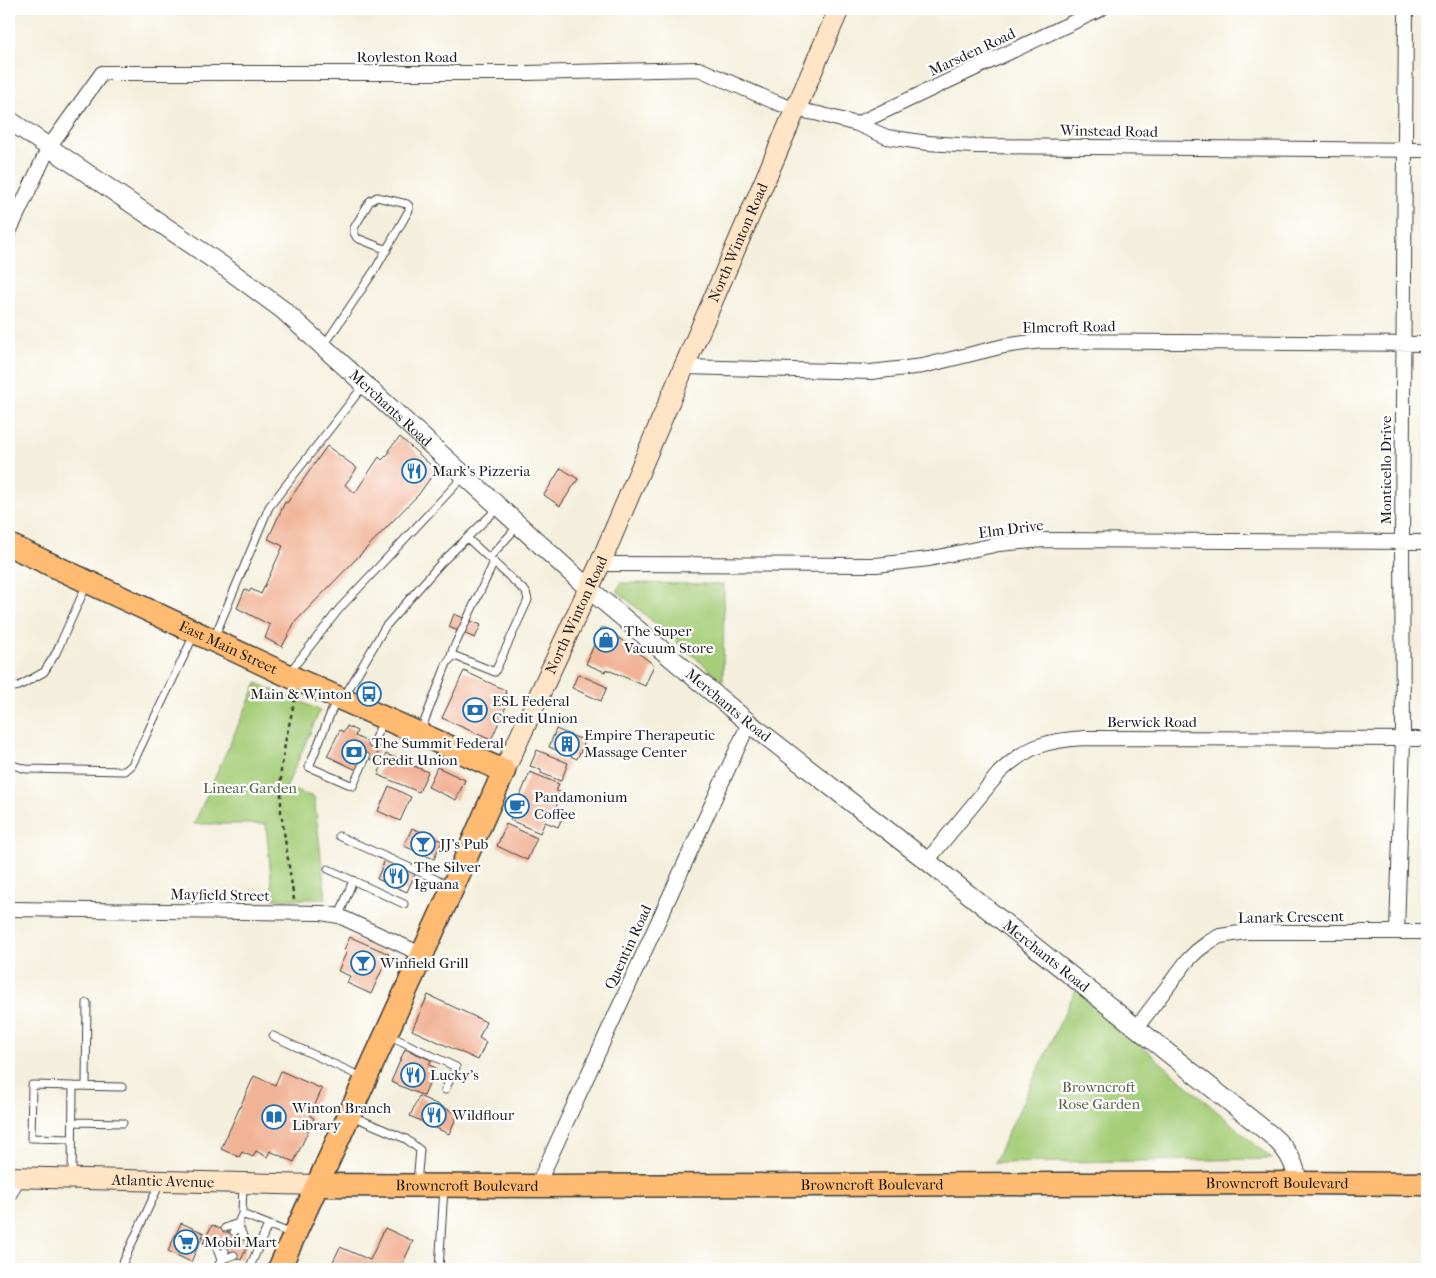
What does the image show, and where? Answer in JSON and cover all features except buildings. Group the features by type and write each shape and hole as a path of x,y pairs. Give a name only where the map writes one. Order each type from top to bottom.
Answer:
{"main road":[{"name":"North Winton Road","path":"279,1269 504,771 589,590 794,109 839,9"},
{"name":"East Main Street","path":"9,545 287,675 504,771"},
{"name":"Atlantic Avenue","path":"12,1183 72,1177 317,1185"},
{"name":"Browncroft Boulevard","path":"317,1185 1427,1184"}],"street":[{"name":"Marsden Road","path":"857,124 1101,9"},
{"name":"Monticello Drive","path":"1397,932 1403,739 1402,542 1406,9"},
{"name":"Royleston Road","path":"49,147 102,73 527,73 699,69 794,109"},
{"name":"Winstead Road","path":"794,109 857,124 887,137 928,143 973,146 1427,150"},
{"name":"Merchants Road","path":"9,120 226,268 283,310 589,590 749,723 1137,1026 1255,1121 1278,1141 1286,1151 1297,1173 1297,1183"},
{"path":"9,232 49,147"},
{"name":"Elmcroft Road","path":"684,367 878,372 923,366 1004,346 1043,341 1427,344"},
{"name":"Elm Drive","path":"600,564 876,565 928,559 999,544 1044,540 1427,542"},
{"name":"Quentin Road","path":"537,1186 749,723"},
{"name":"Berwick Road","path":"927,861 1011,761 1030,749 1051,742 1085,738 1427,739"},
{"name":"Mayfield Street","path":"9,910 322,913 339,916 422,954"},
{"name":"Lanark Crescent","path":"1137,1026 1187,961 1197,951 1220,936 1246,932 1427,932"}],"lane":[{"path":"323,347 376,268 387,250 409,210 407,204 378,197 370,201 354,228 354,233 357,238 387,250"},
{"path":"9,764 26,769 125,771 132,765 204,636 269,507 364,385"},
{"path":"287,675 340,608 465,475"},
{"path":"366,757 353,786 309,767 340,698 385,627 441,563 499,507"},
{"path":"419,734 447,663 492,560 519,525"},
{"path":"450,659 455,656 494,672 528,600 526,592 467,538"},
{"path":"9,688 19,686 44,672 56,653 88,582"},
{"path":"372,744 384,718"},
{"path":"339,836 453,887"},
{"path":"328,869 404,904"},
{"path":"339,916 353,880"},
{"path":"86,1086 87,1003"},
{"path":"386,1034 456,1066 445,1090"},
{"path":"273,1036 366,1078"},
{"path":"72,1139 31,1138 32,1085 122,1087"},
{"path":"72,1177 73,1086"},
{"path":"350,1115 406,1139 420,1150 417,1185"},
{"path":"73,1122 123,1123"},
{"path":"120,1269 161,1180"},
{"path":"234,1232 242,1214 244,1184"},
{"path":"439,1269 444,1185"},
{"path":"242,1214 295,1235"},
{"path":"224,1228 238,1223"},
{"path":"238,1223 243,1236"},
{"path":"249,1269 268,1225"},
{"path":"216,1246 221,1260"},
{"path":"217,1269 225,1251"},
{"path":"221,1260 234,1255"}],"path":[{"path":"294,903 280,793 281,770 286,738 295,699"}],"green space":[{"path":"621,583 724,584 723,681 617,591"},
{"name":"Linear Garden","path":"257,683 320,710 286,788 314,797 326,899 273,899 266,824 194,824"},
{"name":"Browncroft Rose Garden","path":"1076,989 1272,1159 994,1163"}],"place":[{"name":"Mark's Pizzeria","path":"414,471"},
{"name":"The Super Vacuum Store","path":"606,640"},
{"name":"Main & Winton","path":"369,694"},
{"name":"ESL Federal Credit Union","path":"475,710"},
{"name":"Empire Therapeutic Massage Center","path":"567,744"},
{"name":"The Summit Federal Credit Union","path":"354,752"},
{"name":"Pandamonium Coffee","path":"517,806"},
{"name":"JJ's Pub","path":"423,844"},
{"name":"The Silver Iguana","path":"396,876"},
{"name":"Winfield Grill","path":"363,963"},
{"name":"Lucky's","path":"413,1075"},
{"name":"Wildflour","path":"434,1115"},
{"name":"Winton Branch Library","path":"274,1117"},
{"name":"Mobil Mart","path":"186,1242"}]}
